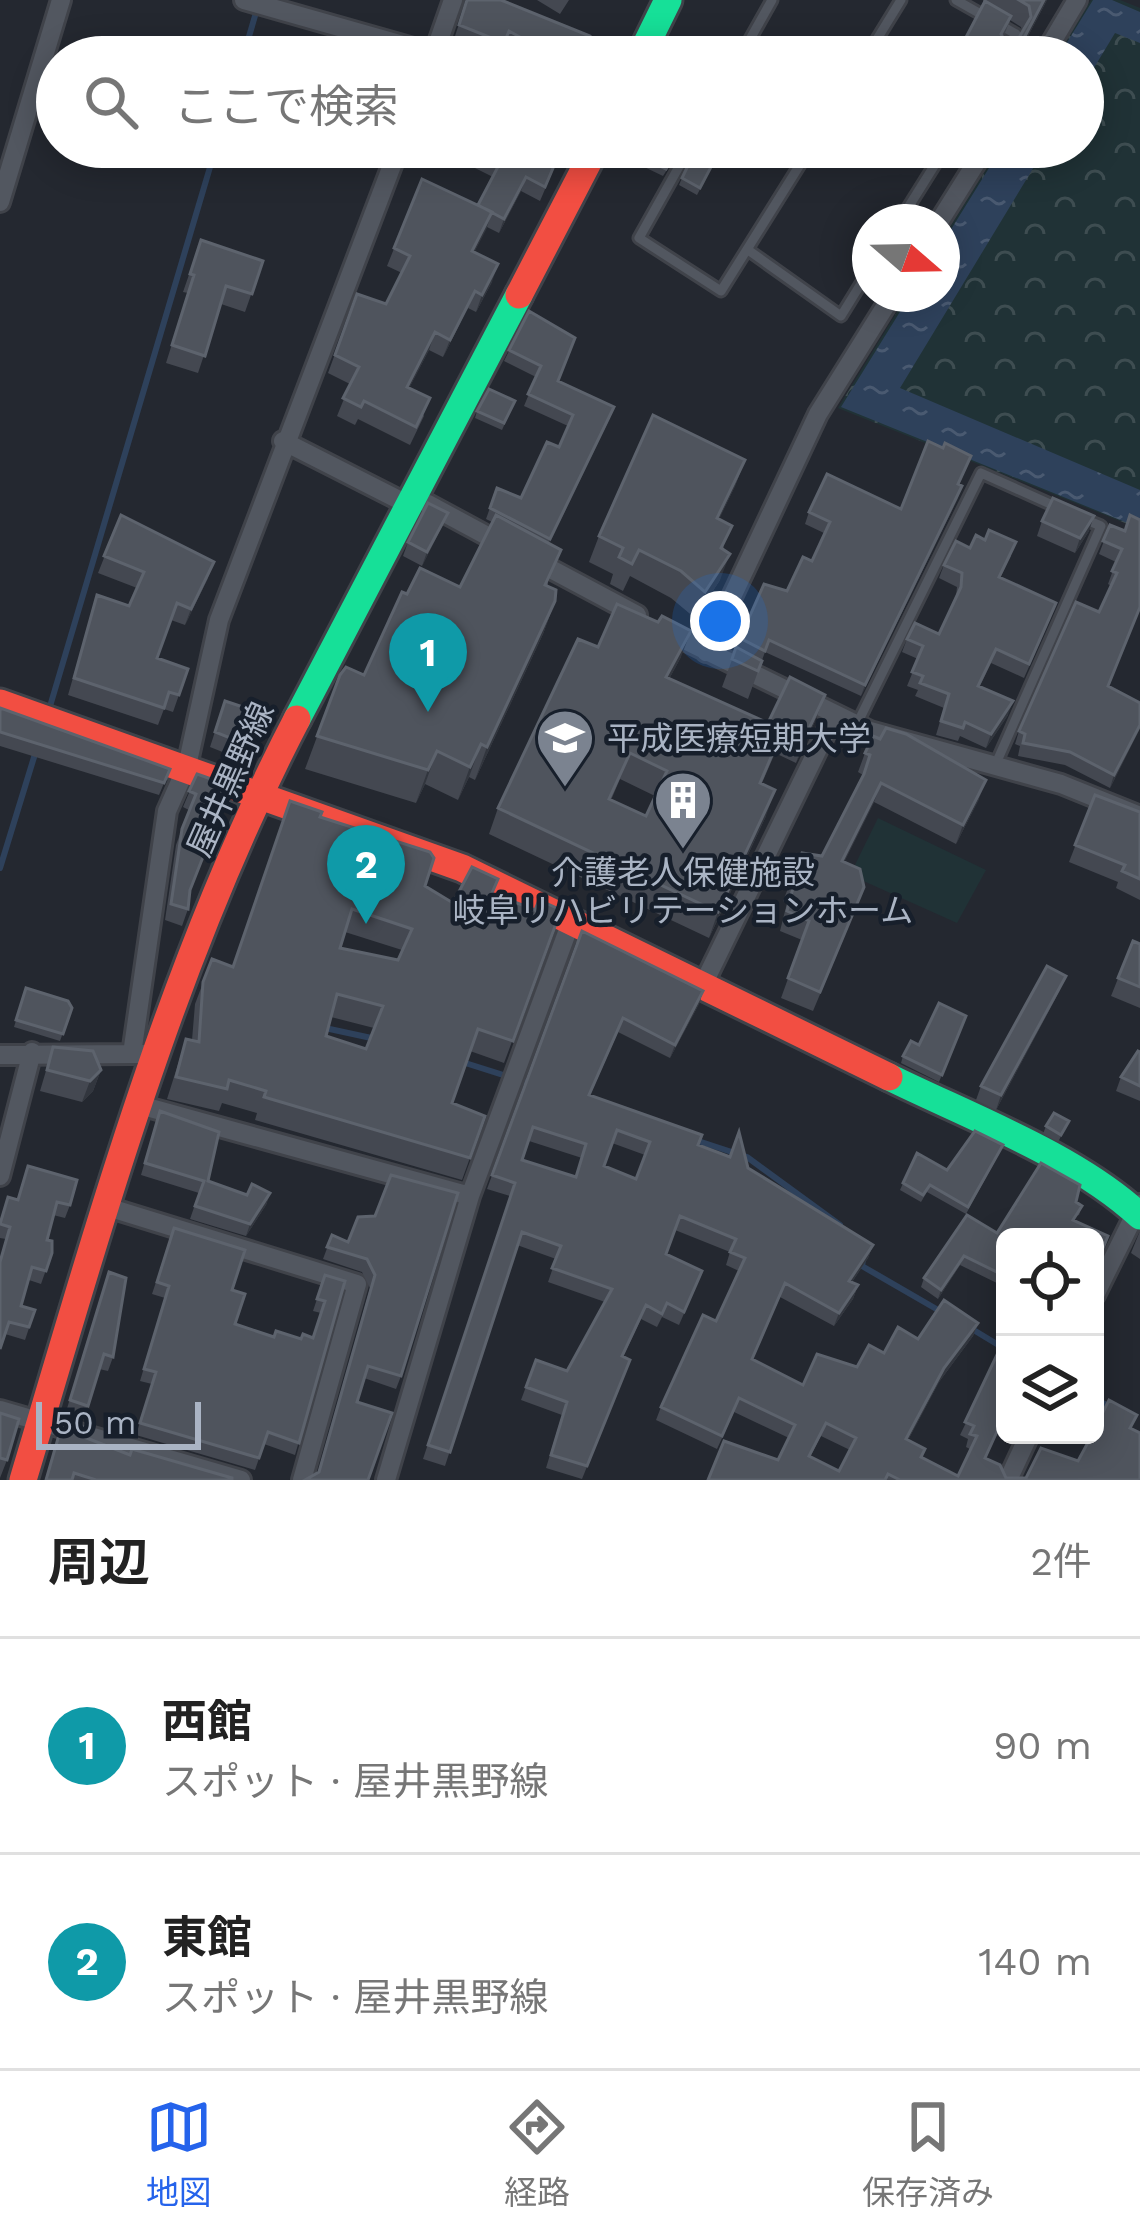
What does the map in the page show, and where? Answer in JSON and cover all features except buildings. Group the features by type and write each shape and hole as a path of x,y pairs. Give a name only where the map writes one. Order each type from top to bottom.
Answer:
{"main road":[{"path":"650,36 668,0"},
{"name":"屋井黒野線","path":"23,1480 136,1104 145,1054 259,792 585,168"},
{"path":"0,703 462,868 1025,1144 1138,1211"}],"street":[{"path":"51,36 62,0"},
{"path":"244,0 369,36"},
{"path":"444,36 454,0"},
{"path":"1055,36 1077,0"},
{"path":"0,202 36,85"},
{"path":"0,1055 145,1054 166,811 187,766 219,620 283,441 391,168"},
{"path":"950,204 973,168"},
{"path":"706,652 818,414 882,312"},
{"path":"283,441 408,499 834,716 858,722 869,731 1061,784 1140,816"},
{"path":"702,987 834,716"},
{"path":"386,1480 470,1196 572,919"},
{"path":"0,1176 32,1052"},
{"path":"136,1104 470,1196"},
{"path":"104,1207 357,1284 302,1480"},
{"path":"1104,1277 1138,1211"},
{"path":"0,1410 241,1480"},
{"path":"1010,1479 1025,1444"}],"lane":[{"path":"752,36 772,0"},
{"path":"879,36 901,0"},
{"path":"956,0 1015,36"},
{"path":"678,168 639,238 721,291 798,168"},
{"path":"910,204 933,168"},
{"path":"748,250 841,316 852,298"},
{"path":"858,722 981,473 1061,508"},
{"path":"994,768 1100,526 1081,517"}],"green space":[{"path":"1091,0 1120,0 1140,8 1140,529 838,408 897,312 960,312 960,211 987,168 1104,168 1104,36 1069,36"},
{"path":"878,818 986,870 957,923 859,879 855,865"}],"water":[{"path":"1093,0 1112,0 1140,12 1140,43 1115,33 1104,51 1104,36 1071,36"},
{"path":"989,168 1033,168 960,289 960,215"},
{"path":"900,312 946,312 900,388 1140,490 1140,528 841,407"}],"waterway":[{"path":"249,36 257,9"},
{"path":"48,713 210,168"},
{"path":"0,868 35,754"},
{"path":"325,1028 376,1039"},
{"path":"459,1061 532,1084"},
{"path":"692,1139 747,1157 840,1225"},
{"path":"863,1260 862,1266 945,1314"},
{"path":"972,1329 996,1344"},
{"path":"1104,1404 1110,1407"}],"traffic: fast":[{"path":"650,36 668,0"},
{"path":"297,719 519,295"},
{"path":"889,1077 1053,1156 1140,1216"}],"traffic: jam":[{"path":"519,295 585,168"},
{"path":"0,703 462,868 889,1077"},
{"path":"23,1480 111,1190 176,997 252,810 297,719"}],"place":[{"name":"西館","path":"428,712"},
{"name":"平成医療短期大学","path":"565,789"},
{"name":"介護老人保健施設 岐阜リハビリテーションホーム","path":"683,851"},
{"name":"東館","path":"366,924"}]}
